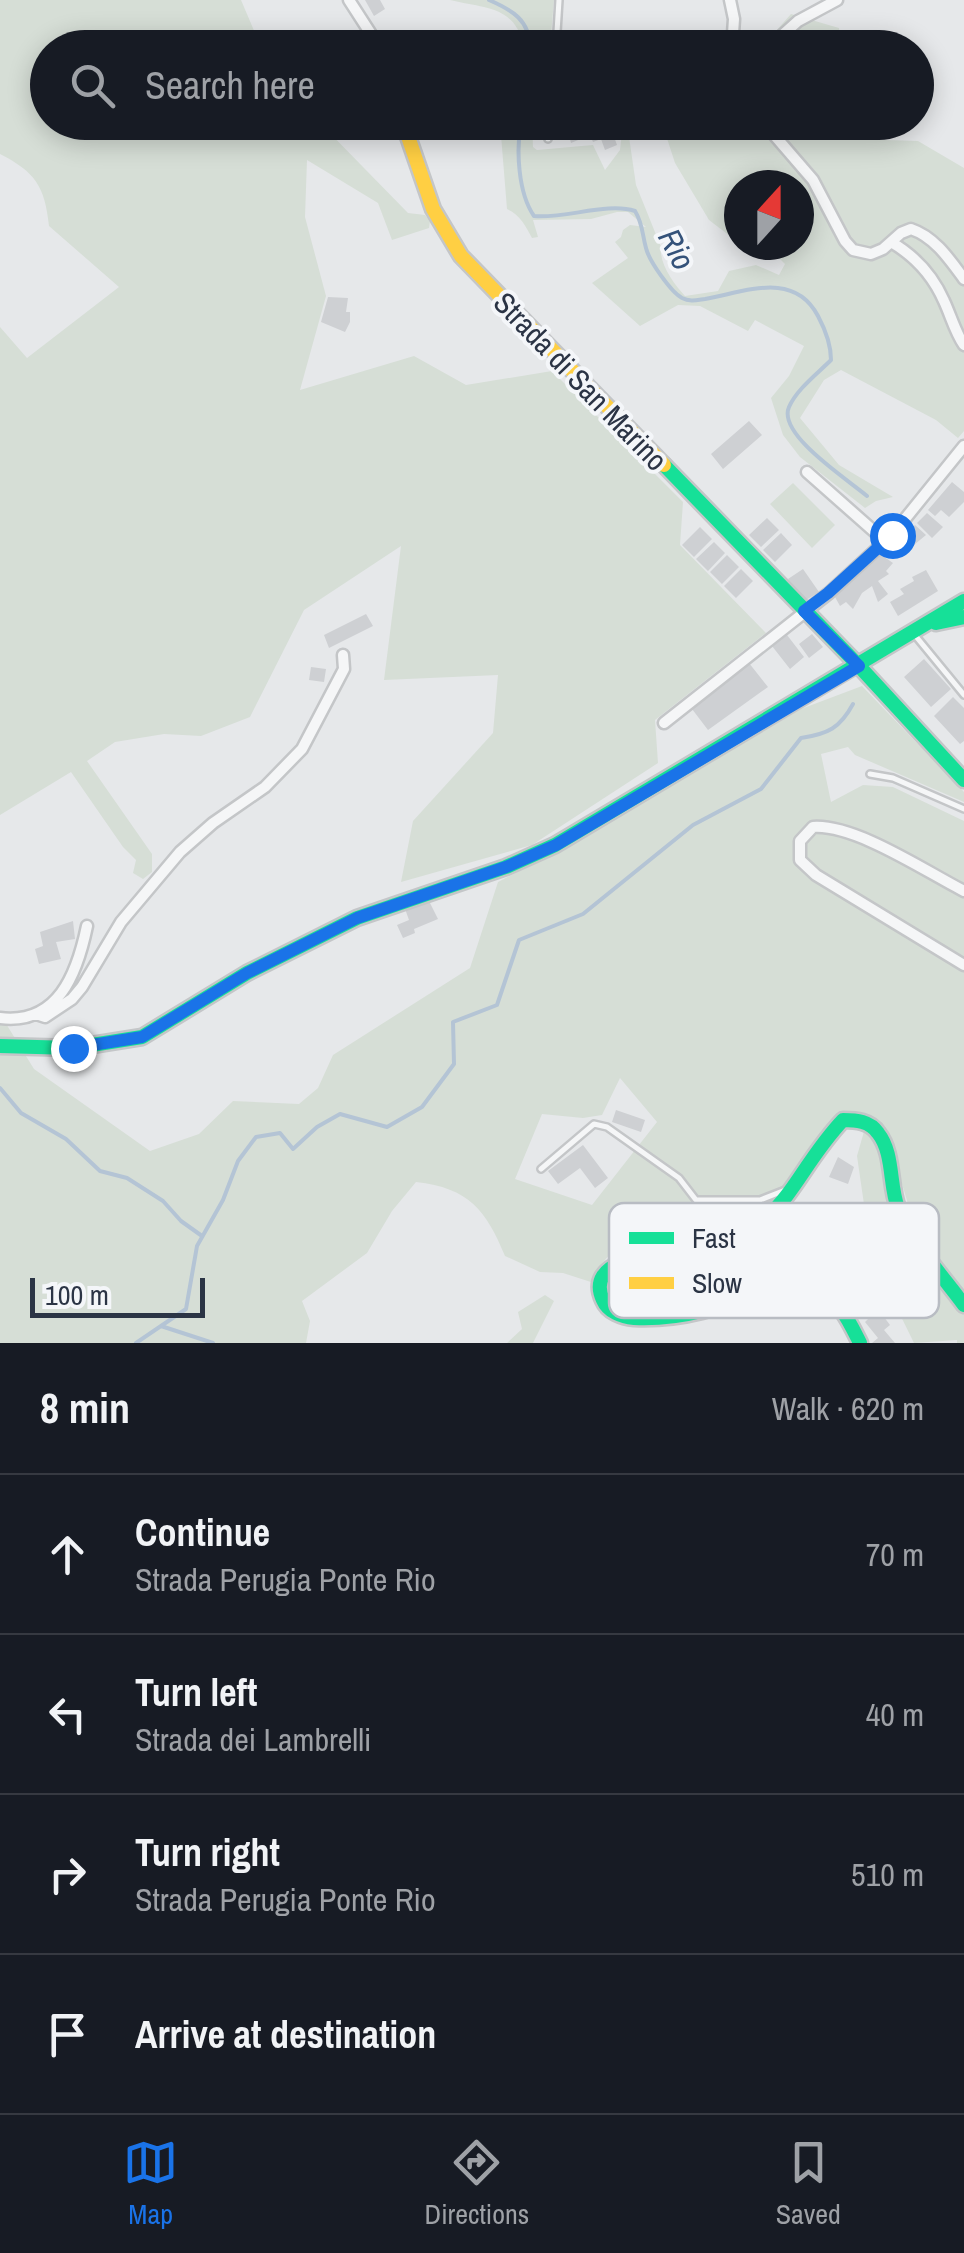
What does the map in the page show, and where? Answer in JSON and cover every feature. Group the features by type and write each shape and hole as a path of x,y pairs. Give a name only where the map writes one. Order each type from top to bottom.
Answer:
{"street":[{"path":"349,0 368,30"},
{"path":"730,0 733,30"},
{"path":"788,30 837,0"},
{"name":"Strada di San Marino","path":"409,140 429,207 442,233 461,256 859,666 964,780"},
{"path":"779,140 813,180 853,250 871,254 911,229 921,232 947,255 964,280"},
{"path":"892,242 922,266 942,297 964,345"},
{"path":"664,723 828,593 905,523 964,446"},
{"path":"808,472 885,541"},
{"path":"0,1046 73,1048 142,1037 247,973 357,918 506,867 556,845 964,601"},
{"path":"912,632 964,617"},
{"path":"36,1014 45,1016 72,1000 121,922 180,852 213,823 265,788 302,749 344,669 344,655"},
{"path":"964,891 849,832 813,826 800,841 800,860 816,876 964,965"},
{"path":"0,1018 17,1020 36,1014 59,997 70,983 87,926"},
{"path":"779,1203 828,1134 844,1120 860,1120 877,1129 885,1145 897,1203"},
{"path":"939,1268 964,1304"},
{"path":"609,1269 600,1285 600,1298 609,1309"},
{"path":"845,1318 860,1343"}],"lane":[{"path":"557,30 559,0"},
{"path":"912,632 964,694"},
{"path":"870,774 893,778 964,809"},
{"path":"540,1169 594,1124 608,1127 679,1178 696,1200 760,1200 791,1188"}],"shaded area":[{"path":"0,0 241,0 254,30 30,30 30,140 337,140 408,213 425,215 430,221 429,228 392,240 378,203 307,160 305,217 326,296 300,390 414,356 466,385 552,371 683,502 680,545 766,633 655,720 658,763 532,845 401,882 413,821 493,733 498,675 384,680 401,546 304,610 250,717 201,736 164,734 115,742 87,761 152,854 152,872 143,879 133,873 136,860 71,772 0,815 0,327 27,358 119,287 49,226 45,200 36,182 22,167 0,154"},
{"path":"450,0 554,0 551,30 518,30 506,16"},
{"path":"791,14 839,30 777,30"},
{"path":"501,140 533,140 537,150 593,145 605,170 620,150 621,140 629,140 636,185 672,280 685,296 718,291 729,271 756,265 779,275 785,264 781,260 814,260 814,170 724,170 724,232 709,220 675,163 668,140 918,141 964,168 964,431 958,438 936,420 841,370 824,380 800,418 839,465 893,497 865,508 800,457 783,435 771,398 789,376 804,346 755,320 748,331 700,306 678,305 640,326 592,283 628,258 615,242 623,230 630,225 646,227 628,212 591,219 533,220 538,237 532,238 519,217 507,209"},
{"path":"793,483 835,525 812,548 770,504"},
{"path":"862,686 964,792 964,802 855,755 848,747 821,754 831,802 863,785 893,787 964,821 964,1296 939,1258 939,1203 908,1203 879,1123 846,1112 826,1130 776,1203 609,1203 609,1255 599,1267 594,1283 563,1273 540,1272 505,1256 491,1226 473,1204 450,1190 416,1182 392,1211 367,1253 302,1301 310,1321 306,1343 0,1343 0,1014 34,1069 150,1151 199,1134 233,1101 299,1104 318,1088 333,1055 470,968 498,882 584,838 801,709","holes":["620,1078 657,1122 592,1205 515,1179 542,1114 583,1118 602,1115"]},
{"path":"865,1128 881,1142 890,1203 864,1203 857,1156"},
{"path":"939,1277 964,1313 964,1343 914,1343 902,1318 939,1318"},
{"path":"545,1295 554,1301 533,1343 507,1343 522,1329 518,1312"}],"building":[{"path":"365,0 380,0 385,9 374,16"},
{"path":"601,140 615,140 617,145 605,150"},
{"path":"328,297 348,298 346,312 350,312 350,322 345,332 321,322"},
{"path":"749,421 762,435 723,469 711,454"},
{"path":"952,482 964,492 964,502 949,517 941,510 935,516 928,510"},
{"path":"927,513 943,527 932,538 917,523"},
{"path":"767,518 779,530 761,547 749,535"},
{"path":"915,525 926,535 903,554 900,542"},
{"path":"700,527 712,539 694,557 682,545"},
{"path":"781,533 792,545 775,562 763,550"},
{"path":"714,542 725,553 708,571 696,559"},
{"path":"880,554 893,563 886,571 889,574 878,581 888,594 878,602 872,586 862,593 853,609 846,602 840,606 835,597"},
{"path":"727,555 739,567 722,584 710,572"},
{"path":"741,569 753,581 736,598 724,586"},
{"path":"803,569 819,592 803,602 788,579"},
{"path":"926,570 938,591 898,616 890,602 904,594 900,589 914,581 912,577"},
{"path":"366,614 373,626 329,648 324,635"},
{"path":"812,634 823,647 809,658 799,644"},
{"path":"787,635 804,657 790,669 772,646"},
{"path":"924,659 951,689 931,707 904,677"},
{"path":"749,663 768,687 708,730 692,709"},
{"path":"311,667 326,669 324,682 309,680"},
{"path":"953,697 964,708 964,741 960,744 934,716"},
{"path":"427,897 438,919 403,938 397,925 409,920 404,906"},
{"path":"73,921 75,939 56,942 61,959 39,964 35,949 43,946 40,932"},
{"path":"616,1110 645,1120 641,1132 612,1122"},
{"path":"583,1145 608,1178 595,1188 580,1168 558,1184 548,1171"},
{"path":"838,1157 854,1167 848,1184 829,1177"},
{"path":"869,1318 885,1318 890,1325 884,1330 895,1343 872,1343 878,1338 865,1322"}],"waterway":[{"name":"Rio","path":"489,0 518,17 527,30"},
{"name":"Rio","path":"519,140 520,171 534,216 612,208 635,211 651,260 682,298 696,300 768,288 796,293 808,302 826,332 831,360 797,394 788,418 803,443 867,496"},
{"path":"136,1343 186,1309 197,1246 223,1200 238,1161 256,1137 280,1133 293,1149 317,1127 340,1114 387,1127 422,1107 454,1064 453,1022 497,1005 519,940 583,914 693,825 761,789 801,738 832,728 853,704"},
{"path":"0,1088 21,1113 66,1139 100,1171 127,1178 163,1201 202,1236"},
{"path":"161,1326 213,1343"}],"traffic: fast":[{"path":"664,465 964,780"},
{"path":"0,1046 73,1048 142,1037 247,973 357,918 506,867 555,845 964,601"},
{"path":"936,623 964,617"},
{"path":"780,1203 843,1120 862,1122 878,1133 889,1159 896,1203"},
{"path":"609,1271 600,1284 609,1308"},
{"path":"939,1272 964,1305"},
{"path":"848,1318 860,1343"}],"traffic: slow":[{"path":"409,140 433,209 461,256 664,465"}],"route":[{"path":"73,1048 142,1037 247,973 357,918 506,867 556,845 859,666 804,611 892,535"}]}
